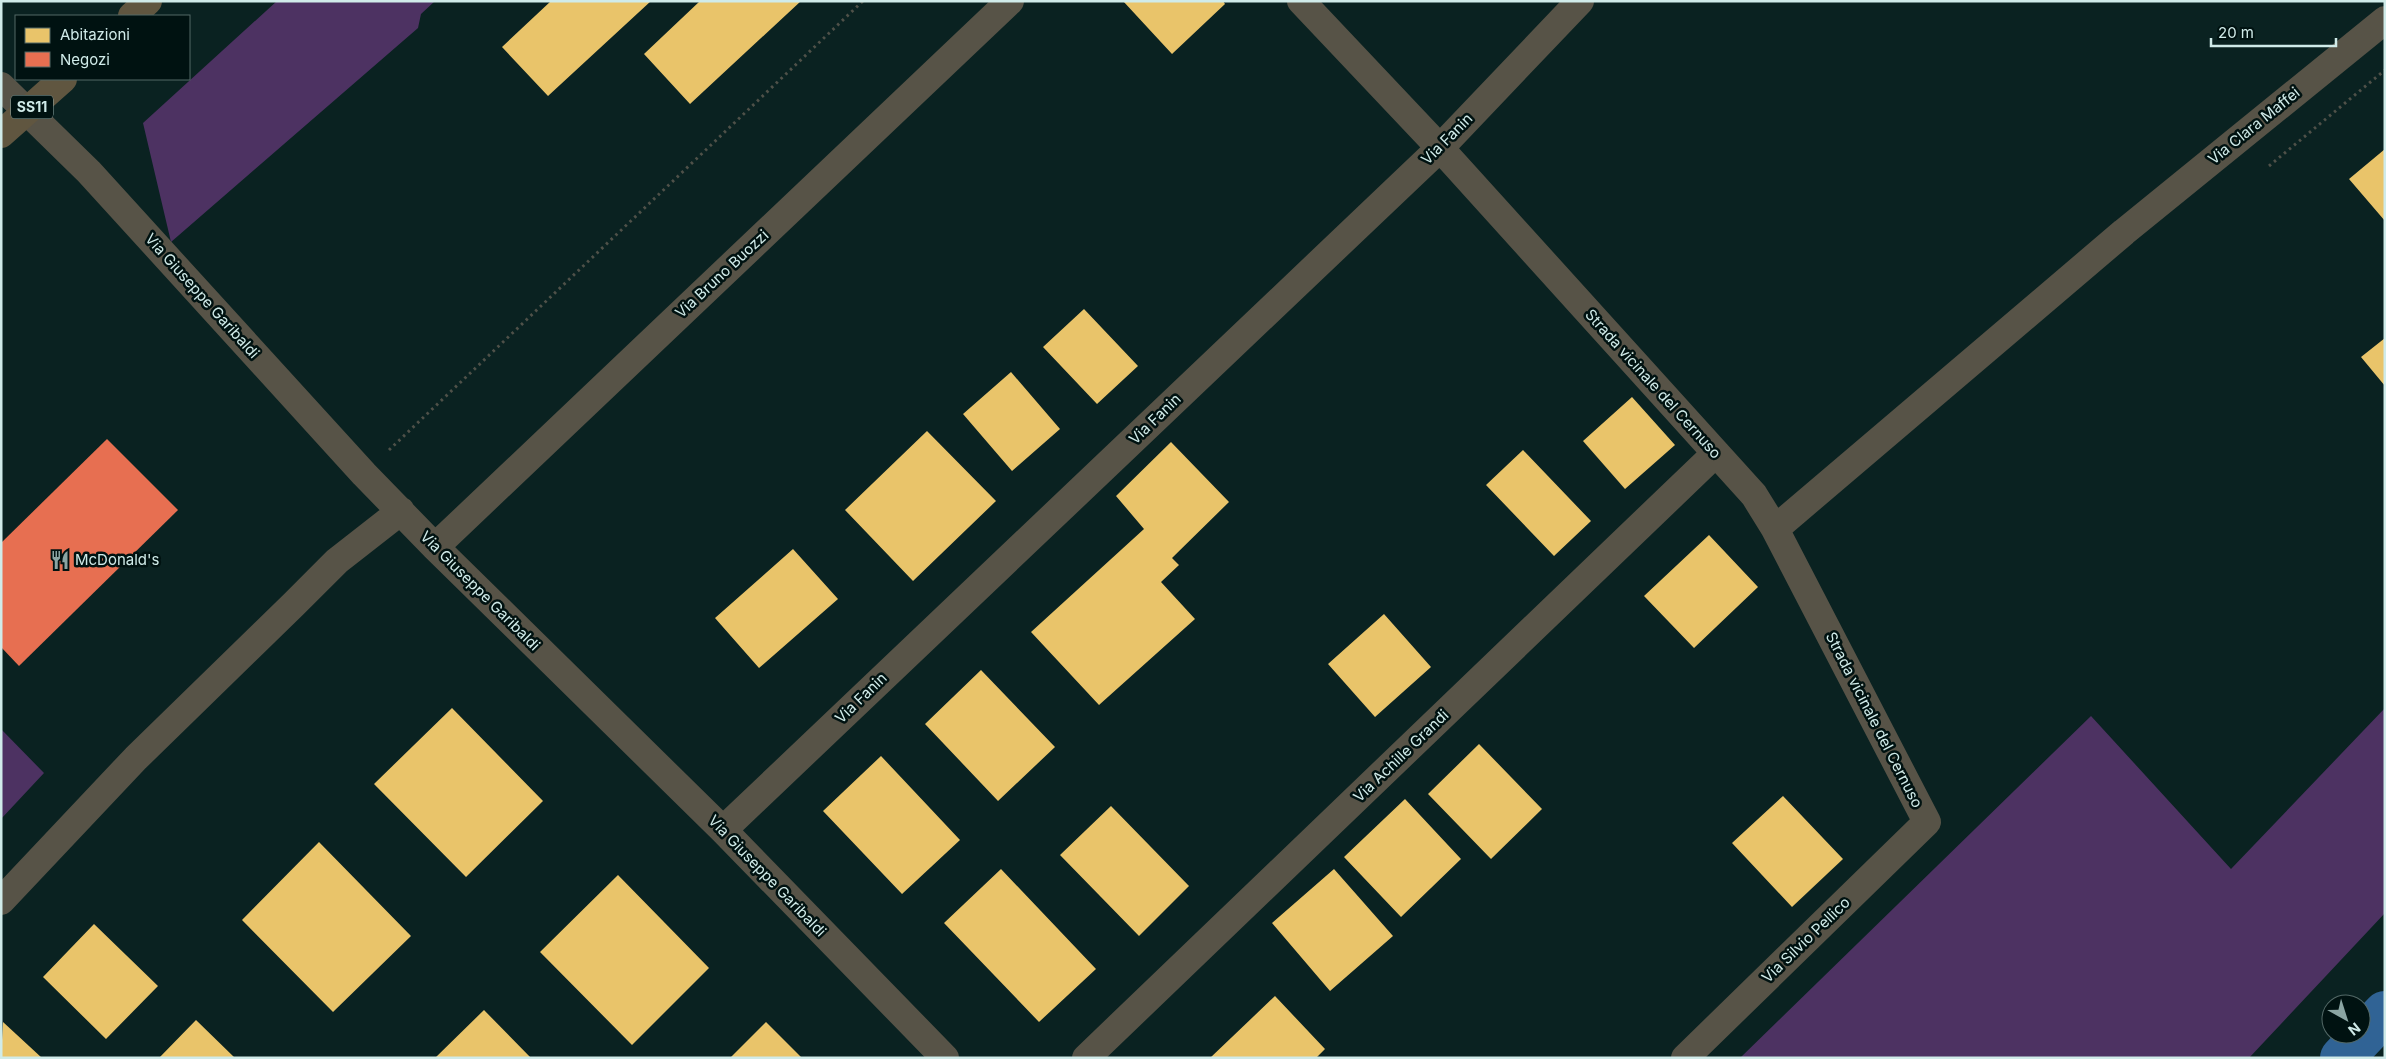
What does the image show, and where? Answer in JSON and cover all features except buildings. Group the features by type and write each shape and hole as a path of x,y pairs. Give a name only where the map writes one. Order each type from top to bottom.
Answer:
{"main road":[{"path":"133,15 148,1"},
{"name":"SS11","path":"1,134 62,80"}],"street":[{"name":"Via Bruno Buozzi","path":"435,547 1010,1"},
{"name":"Strada vicinale del Cernuso","path":"1301,1 1440,148 1754,495 1775,529 1927,822"},
{"name":"Via Fanin","path":"722,830 1440,148 1580,1"},
{"name":"Via Clara Maffei","path":"1775,529 2124,232 2385,20"},
{"name":"Via Giuseppe Garibaldi","path":"1,86 89,172 364,474 435,547 722,830 945,1058"},
{"name":"Via Achille Grandi","path":"1086,1058 1715,454"},
{"path":"1,901 136,758 337,562 401,511"},
{"name":"Via Silvio Pellico","path":"1684,1058 1927,822"}],"path":[{"path":"364,474 862,1"},
{"path":"2269,166 2385,70"}],"shaded area":[{"path":"277,1 435,1 421,14 418,28 171,242 143,123"},
{"path":"2385,708 2385,913 2249,1058 1740,1058 2091,716 2231,869"},
{"path":"1,729 44,773 1,819"}],"waterway":[{"path":"2342,1058 2385,1013"}],"place":[{"name":"McDonald's","path":"60,560"}]}
